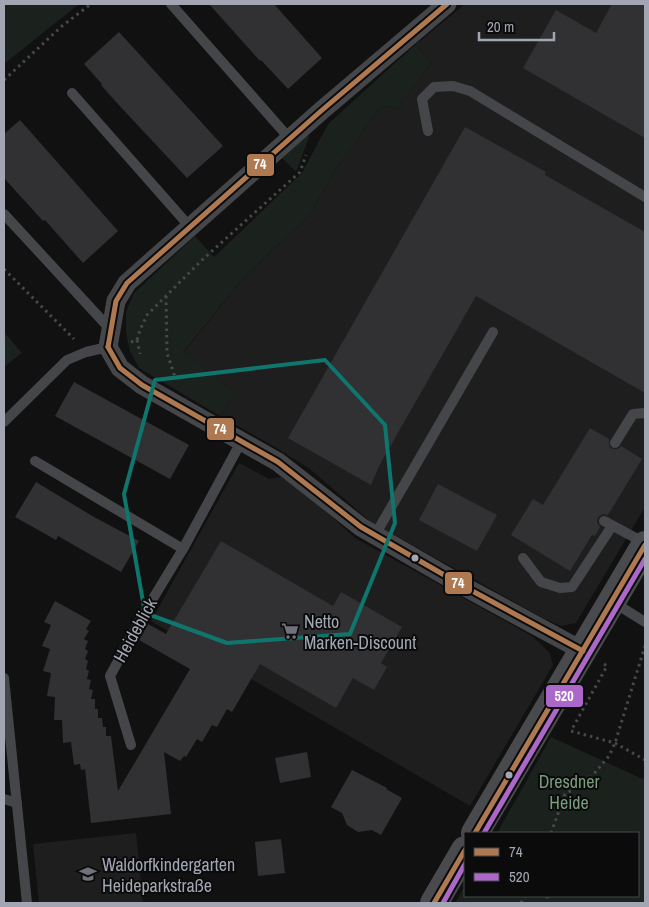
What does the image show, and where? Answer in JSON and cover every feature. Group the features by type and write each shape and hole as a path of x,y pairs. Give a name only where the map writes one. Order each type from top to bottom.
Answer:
{"main road":[{"path":"476,832 645,544"},
{"path":"434,903 464,852"}],"street":[{"path":"447,4 127,283 116,301 110,338 120,368 142,385 278,462 361,527 582,651"}],"lane":[{"path":"171,4 290,139"},
{"path":"428,131 422,100 434,87 453,86 470,91 645,197"},
{"path":"72,93 190,227"},
{"path":"4,214 110,338 86,352 67,360 4,422"},
{"path":"375,535 493,332"},
{"path":"615,443 633,414 645,413"},
{"name":"Heideblick","path":"131,745 110,676 143,615 183,549 241,442"},
{"path":"35,461 183,549"},
{"path":"523,558 542,582 560,588 572,587 608,524 645,544"},
{"path":"612,602 645,622"},
{"path":"4,678 6,724 17,803 27,903"},
{"path":"4,799 17,803"}],"path":[{"path":"4,80 62,26 90,4"},
{"path":"110,338 137,340 147,315 202,260 300,172 306,154"},
{"path":"4,269 86,352"},
{"path":"166,296 167,353 177,381"},
{"path":"551,832 565,794 587,782 609,756 615,743 645,646"},
{"path":"582,651 607,666 571,731 615,743 645,760"}],"highlighted area":[{"path":"325,360 385,425 395,523 350,634 227,643 145,613 124,494 155,380"}],"shaded area":[{"path":"465,4 645,4 645,507 576,623 561,626 543,618 371,522 310,469 220,416 235,393 183,353 246,275 308,217 334,172 381,106 397,109 431,63 416,44"},
{"path":"239,463 269,479 281,477 309,496 355,538 532,636 550,653 553,665 470,806 151,621"},
{"name":"Waldorfkindergarten Heideparkstraße","path":"136,833 143,903 39,903 33,844"}],"green space":[{"path":"4,4 79,4 4,64"},
{"path":"416,44 431,63 397,109 381,106 334,172 308,217 246,275 183,352 235,393 220,416 139,368 130,351 126,333 126,312 134,293 195,236 214,257 302,173 328,124"},
{"path":"308,134 309,137 295,171 282,158"},
{"path":"4,332 22,353 4,367"},
{"name":"Dresdner Heide","path":"551,737 645,780 645,903 455,903 464,888 464,897 639,897 639,832 498,832"}],"building":[{"path":"209,4 274,4 322,58 288,89"},
{"path":"612,4 645,4 645,138 523,68 556,10 596,33"},
{"path":"119,32 223,146 187,178 117,103 84,64"},
{"path":"20,120 118,231 83,263 4,178 4,134"},
{"path":"465,127 546,172 545,175 645,232 645,393 476,296 379,466 371,485 288,438"},
{"path":"74,382 189,445 170,479 55,416"},
{"path":"590,428 609,439 609,446 612,449 618,449 621,446 642,459 608,515 603,514 598,517 597,522 600,527 595,536 592,535 570,571 511,535 533,499 543,505"},
{"path":"36,482 94,517 139,541 121,572 58,536 56,540 15,517"},
{"path":"438,484 497,515 477,551 419,520"},
{"path":"221,541 333,606 341,592 402,627 381,663 387,667 374,690 353,678 336,708 260,664 232,712 227,709 217,727 212,725 202,742 197,739 186,757 184,756 180,761 164,752 171,814 91,823 85,769 81,770 80,764 74,765 71,742 63,743 62,720 54,720 55,697 47,696 51,673 43,671 50,649 42,646 51,625 44,622 55,601 91,621 86,629 89,631 84,639 88,641 85,649 88,651 85,659 88,661 86,669 89,671 87,679 91,680 89,689 93,690 91,699 95,699 95,709 98,709 98,718 102,718 103,727 106,727 106,736 111,736 118,791 190,669 139,640 148,624 166,634"},
{"path":"307,752 311,777 280,783 275,758"},
{"path":"352,770 402,798 381,835 372,830 358,832 347,825 342,813 331,807"},
{"path":"281,839 285,873 258,876 255,842"}],"transit line":[{"name":"74","path":"108,347 116,301 127,283 321,111 447,4"},
{"name":"74","path":"108,347 120,368 142,385 278,462 361,527 465,587 583,651"},
{"name":"74","path":"476,832 645,545"},
{"name":"520","path":"485,832 645,559"},
{"name":"74","path":"434,903 464,852"},
{"name":"520","path":"443,903 464,866"}],"place":[{"name":"Netto Marken-Discount","path":"290,631"},
{"name":"Waldorfkindergarten Heideparkstraße","path":"88,874"}]}
